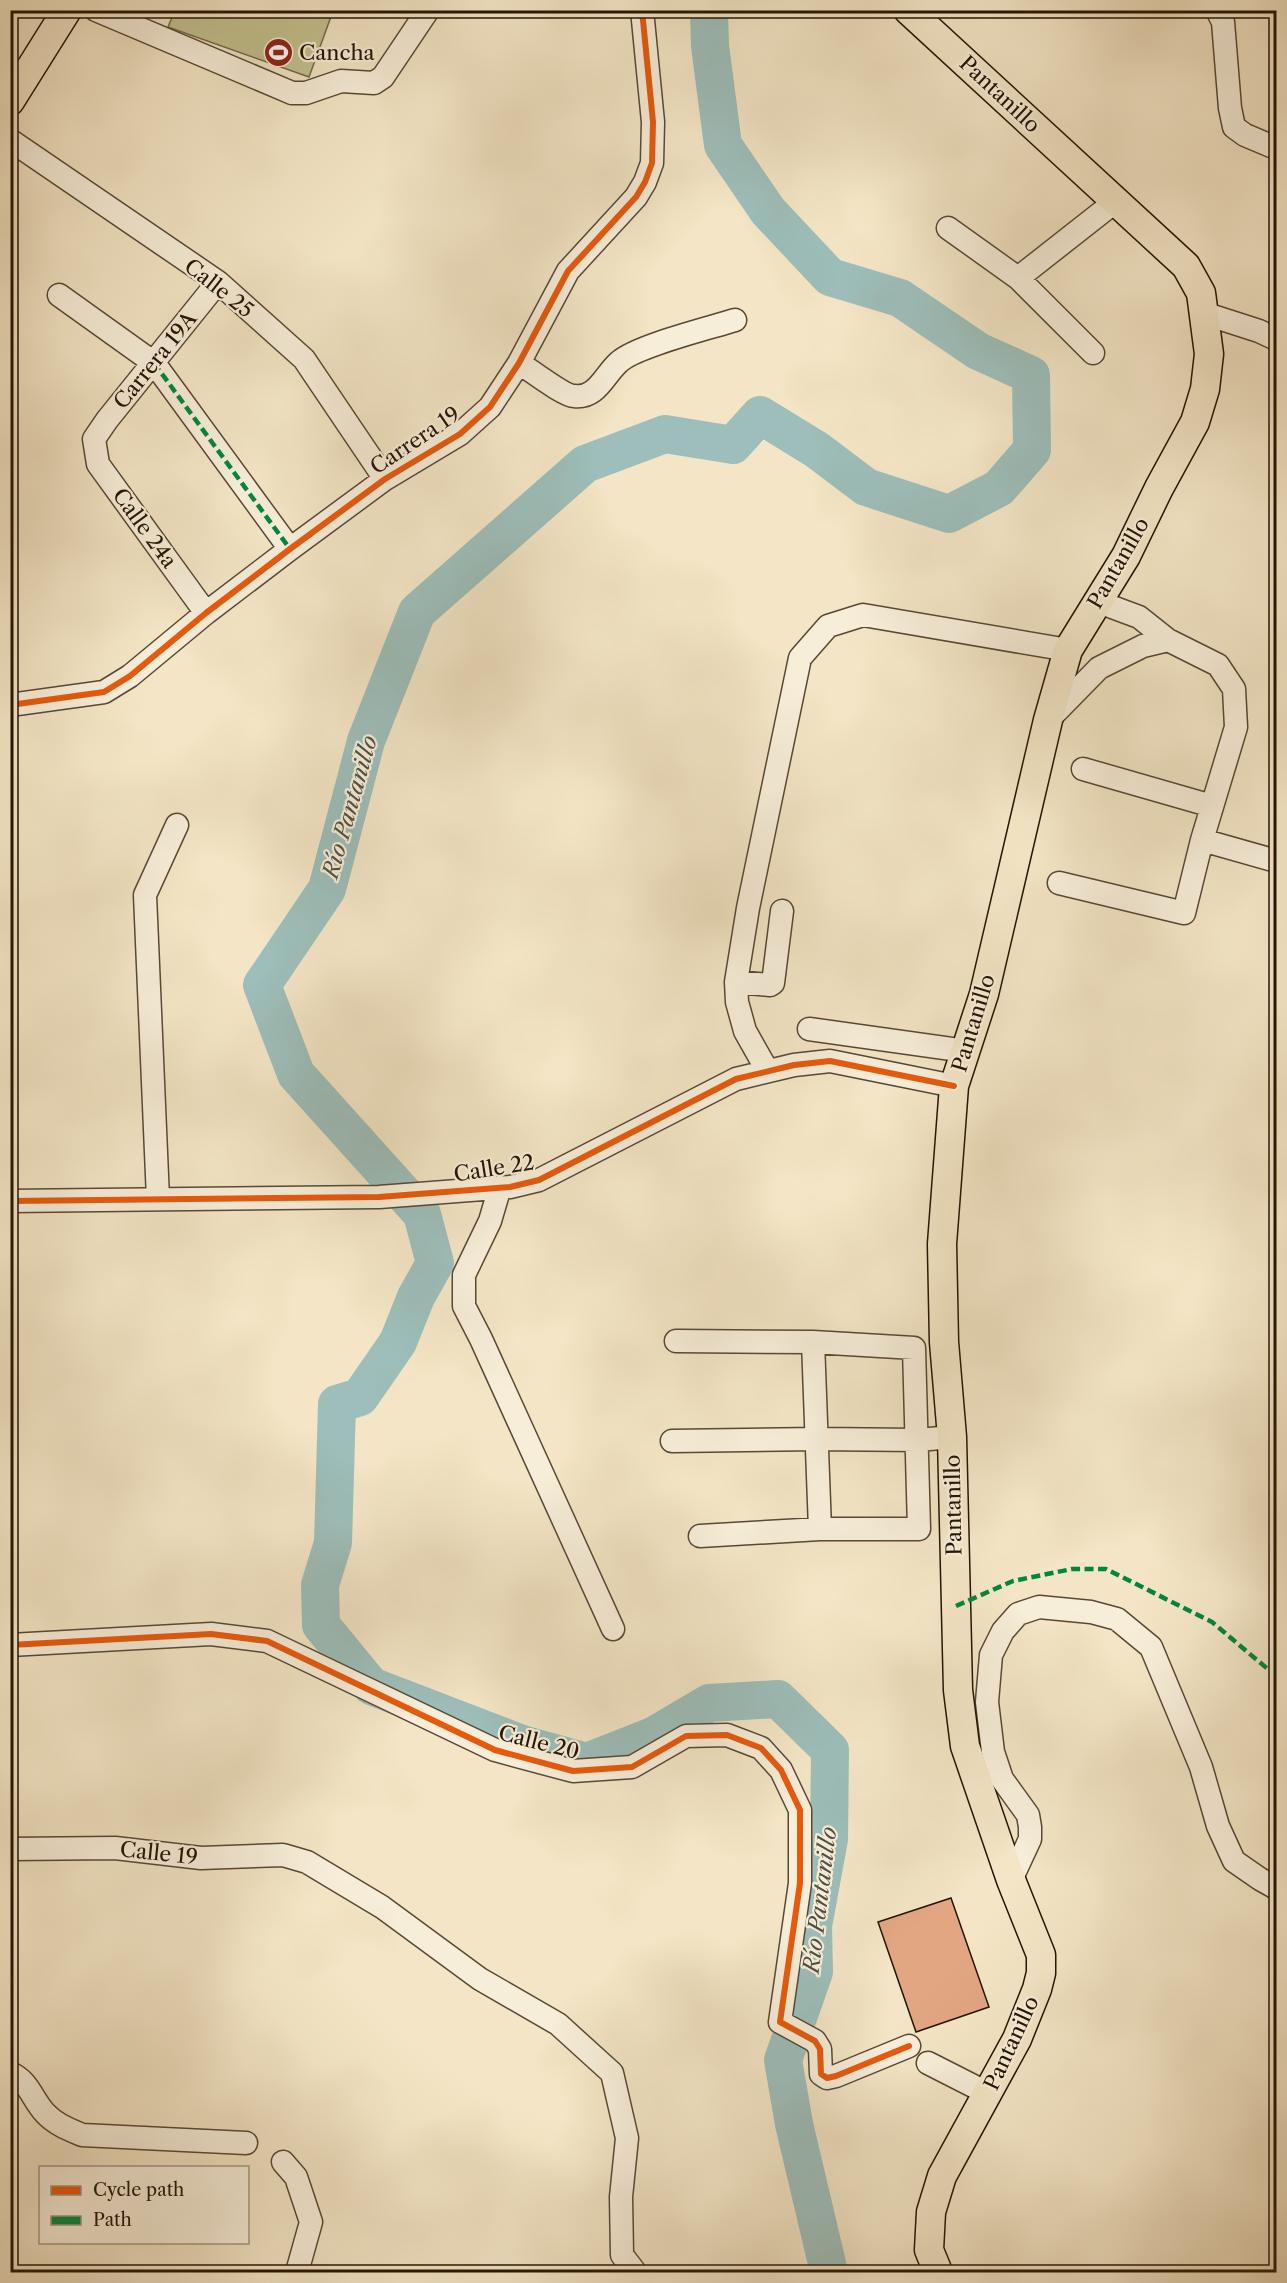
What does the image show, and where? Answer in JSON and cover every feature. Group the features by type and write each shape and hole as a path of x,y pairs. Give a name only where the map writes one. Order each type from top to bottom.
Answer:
{"main road":[{"path":"10,101 67,10"},
{"name":"Pantanillo","path":"908,10 1186,266 1201,293 1209,354 1205,389 1195,422 1126,556 1096,601 1068,651 1048,720 984,994 954,1086 942,1244 944,1342 952,1437 958,1690 964,1746 1011,1880 1041,1955 1041,1973 1028,2014 942,2176 931,2212 929,2250 938,2272"}],"street":[{"path":"96,10 292,93 306,93 340,81 374,83 383,77 428,10"},
{"name":"Carrera 19","path":"10,705 104,692 130,676 206,613 290,549 386,479 460,434 490,407 519,363 568,271 636,197 652,163 653,122 642,10"},
{"path":"1216,10 1223,22 1230,108 1234,127 1245,135 1276,148"},
{"name":"Calle 25","path":"10,140 218,282 304,359 386,479"},
{"path":"1018,278 1116,201"},
{"path":"948,228 1018,278 1093,353"},
{"name":"Carrera 19A","path":"94,439 218,282"},
{"path":"59,295 154,363 290,549"},
{"path":"1203,313 1276,339"},
{"path":"519,363 572,397 586,395 598,388 619,361 638,351 735,320"},
{"name":"Calle 24a","path":"94,439 98,464 206,613"},
{"path":"1059,883 1184,913 1202,840 1236,727 1234,689 1218,665 1168,640 1139,617 1096,601"},
{"path":"767,1070 745,1031 737,1002 736,982 748,908 800,658 828,626 863,615 1068,651"},
{"path":"1048,720 1099,668 1143,645 1168,640"},
{"path":"1083,769 1212,806"},
{"path":"158,1199 145,895 177,825"},
{"path":"1202,840 1276,861"},
{"path":"736,982 770,985 773,983 782,911"},
{"path":"809,1029 966,1051"},
{"path":"736,1079 745,1031"},
{"name":"Calle 22","path":"10,1201 379,1197 500,1188 539,1180 736,1079 767,1070 830,1061 954,1086"},
{"path":"500,1188 490,1221 464,1275 464,1306 613,1629"},
{"path":"676,1341 813,1342 914,1348 919,1529 820,1529 700,1536"},
{"path":"813,1342 820,1529"},
{"path":"672,1441 817,1438 918,1440 952,1437"},
{"path":"1011,1880 1029,1839 1030,1827 1028,1815 1002,1779 993,1752 987,1702 991,1655 1003,1631 1018,1614 1039,1607 1091,1612 1117,1619 1150,1647 1201,1767 1218,1826 1234,1861 1276,1888"},
{"name":"Calle 20","path":"10,1645 211,1634 267,1641 495,1750 573,1771 632,1767 687,1736 727,1736 761,1748 781,1770 800,1810 800,1882 780,2022 815,2041 820,2049 821,2074 826,2078 909,2046"},
{"name":"Calle 19","path":"10,1849 115,1848 201,1858 283,1855 306,1862 382,1907 480,1979 558,2024 612,2073 627,2138 621,2197 622,2255 635,2272"},
{"path":"928,2063 987,2094"},
{"path":"10,2073 22,2080 44,2111 60,2126 82,2135 246,2143"},
{"path":"283,2162 296,2177 311,2222 297,2272"}],"green space":[{"name":"Cancha","path":"175,10 333,11 309,77 168,27"}],"building":[{"path":"951,1898 989,2007 916,2032 878,1922"}],"waterway":[{"name":"Río Pantanillo","path":"709,10 710,46 723,145 768,211 830,277 900,298 978,351 1031,375 1032,450 999,488 949,514 866,487 817,450 760,415 733,445 665,434 585,464 417,612 366,741 327,889 262,985 296,1074 422,1214 435,1263 416,1297 398,1342 360,1397 337,1404 333,1543 320,1585 321,1625 371,1686 522,1744 587,1762 653,1736 709,1703 778,1699 830,1750 829,1839 813,1926 814,1972 783,2060 794,2124 829,2272"}],"marked path":[{"path":"154,363 290,549"},
{"path":"956,1606 1013,1581 1072,1569 1106,1569 1212,1622 1276,1676"}],"cycle path":[{"path":"10,705 104,692 130,676 206,613 290,549 385,479 460,434 490,407 519,363 568,271 636,197 645,182 652,163 653,122 642,10"},
{"path":"10,1201 379,1197 510,1187 539,1180 736,1079 794,1065 830,1061 954,1086"},
{"path":"10,1645 211,1634 267,1641 495,1750 573,1771 632,1767 686,1736 727,1735 761,1748 781,1770 800,1810 800,1883 780,2022 815,2041 820,2049 821,2074 827,2078 909,2046"}],"place":[{"name":"Cancha","path":"278,52"}]}
